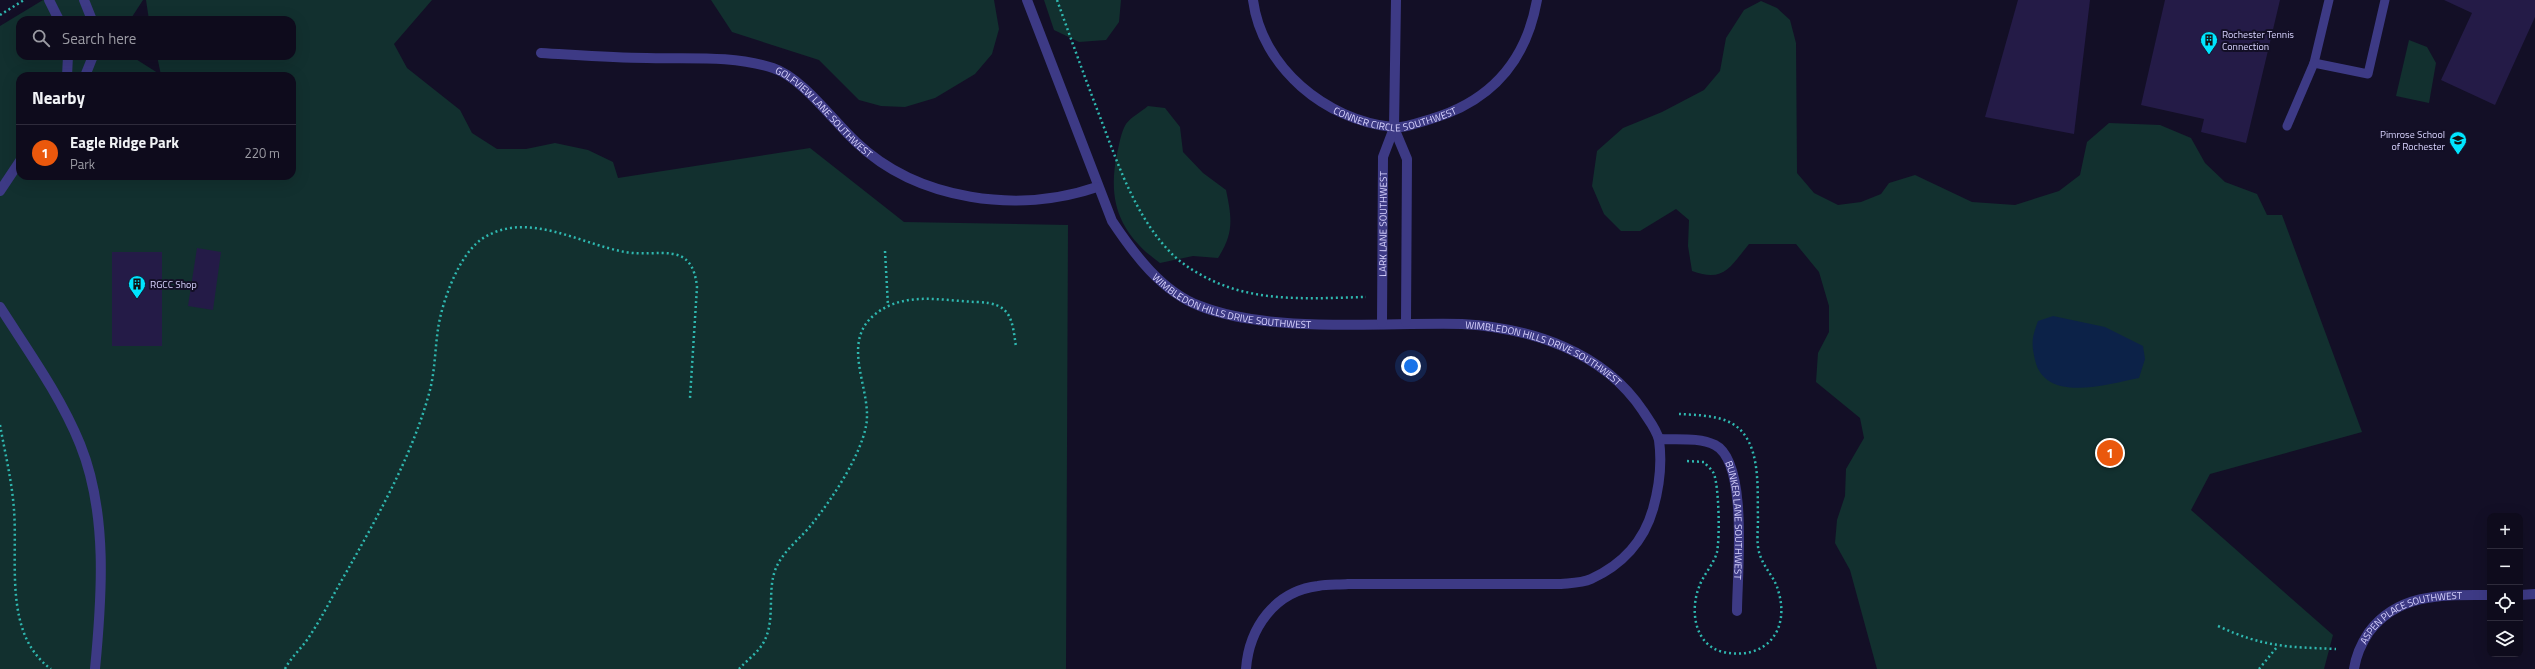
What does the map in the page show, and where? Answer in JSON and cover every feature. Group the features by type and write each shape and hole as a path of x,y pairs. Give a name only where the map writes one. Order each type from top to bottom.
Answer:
{"street":[{"path":"49,0 57,16"},
{"path":"84,0 90,16"},
{"name":"WIMBLEDON HILLS DRIVE SOUTHWEST","path":"1027,0 1112,222 1131,250 1174,291 1199,306 1234,316 1272,321 1406,322 1491,325 1523,332 1582,355 1622,386 1638,404 1658,439"},
{"name":"CONNER CIRCLE SOUTHWEST","path":"1253,0 1260,32 1288,74 1306,92 1363,121 1394,128 1466,106 1487,91 1505,73 1519,54 1529,32 1538,0"},
{"name":"LARK LANE SOUTHWEST","path":"1382,323 1382,157 1394,128 1396,0"},
{"name":"GOLFVIEW LANE SOUTHWEST","path":"541,53 619,58 752,62 775,68 796,83 856,143 890,169 917,183 951,193 999,199 1047,199 1076,194 1098,187"},
{"path":"66,72 68,60"},
{"path":"87,72 91,60"},
{"name":"LARK LANE SOUTHWEST","path":"1394,128 1407,158 1406,322"},
{"path":"0,191 16,167"},
{"path":"0,308 69,419 87,465 94,494 100,568 100,613 95,669"},
{"path":"1246,669 1247,654 1253,634 1265,615 1280,601 1298,591 1317,586 1348,584 1561,584 1590,580 1615,566 1635,548 1649,522 1657,495 1658,439"},
{"name":"BUNKER LANE SOUTHWEST","path":"1658,439 1703,440 1717,446 1728,457 1738,490 1737,611"},
{"path":"2523,594 2535,594"},
{"name":"ASPEN PLACE SOUTHWEST","path":"2354,669 2356,658 2364,640 2376,623 2392,610 2413,600 2436,595 2487,595"}],"lane":[{"path":"2287,126 2314,63 2329,0"},
{"path":"2314,63 2368,74 2385,0"}],"path":[{"path":"0,15 24,0"},
{"path":"1057,0 1112,148 1138,208 1171,254 1206,278 1228,287 1254,294 1286,298 1382,297"},
{"path":"285,669 312,631 377,518 404,461 430,389 438,326 448,294 461,263 472,247 483,238 499,230 540,228 612,250 646,255 673,253 686,258 692,264 696,273 697,287 690,398"},
{"path":"885,251 888,306"},
{"path":"739,669 762,644 768,628 776,568 834,492 863,441 868,412 860,372 860,343 864,329 872,317 888,306 910,299 925,298 995,304 1009,313 1016,347"},
{"path":"0,426 14,508 20,623 34,655 51,669"},
{"path":"2218,626 2247,640 2277,647 2336,649"},
{"path":"2259,669 2277,647"}],"green space":[{"path":"43,0 143,0 133,16 17,16"},
{"path":"146,0 432,0 394,44 407,68 460,110 472,133 497,149 526,149 555,143 588,150 613,162 618,178 810,148 904,222 1068,225 1066,669 0,669 0,26 16,16 16,60 137,60 156,72 16,72 16,180 296,180 296,72 160,72 158,60 296,60 296,16 148,16"},
{"path":"711,0 994,0 999,29 992,54 975,74 935,98 905,107 881,106 859,100 819,60 732,32"},
{"path":"1044,0 1121,0 1119,22 1106,40 1079,42 1054,30"},
{"path":"1761,1 1777,8 1790,20 1796,43 1797,173 1814,193 1838,205 1861,202 1881,194 1889,183 1915,175 1972,202 2015,205 2059,191 2080,175 2087,142 2109,123 2160,125 2191,138 2205,163 2225,182 2257,194 2267,215 2282,215 2362,432 2210,474 2191,510 2333,635 2324,669 1877,669 1850,570 1835,543 1837,520 1845,496 1846,469 1864,438 1860,418 1816,382 1818,353 1829,332 1829,306 1819,272 1796,244 1749,244 1731,266 1719,274 1703,274 1692,271 1688,246 1689,220 1676,209 1640,231 1621,231 1604,214 1592,186 1597,151 1623,128 1662,112 1704,90 1720,71 1726,38 1744,10"},
{"path":"2409,40 2427,47 2436,63 2429,103 2396,96"},
{"path":"1148,106 1165,108 1180,127 1183,152 1203,173 1226,190 1230,209 1230,226 1227,241 1218,258 1193,256 1160,263 1146,252 1135,240 1126,228 1120,216 1114,187 1114,171 1120,139 1124,127 1128,121"}],"water":[{"path":"2053,316 2105,327 2143,346 2145,359 2139,378 2095,387 2079,388 2064,387 2051,382 2041,374 2035,360 2033,336 2038,321"}],"building":[{"path":"2018,0 2090,0 2074,134 1985,117"},
{"name":"Rochester Tennis Connection","path":"2165,0 2280,0 2246,143 2201,132 2204,119 2141,105"},
{"path":"2444,0 2535,0 2535,17 2495,105 2441,80 2472,13"},
{"path":"197,248 221,252 213,310 188,306"},
{"name":"RGCC Shop","path":"112,252 162,252 162,346 112,346"}],"place":[{"name":"Rochester Tennis Connection","path":"2209,55"},
{"name":"Pimrose School of Rochester","path":"2458,155"},
{"name":"RGCC Shop","path":"137,299"},
{"name":"Eagle Ridge Park","path":"2110,453"}]}
